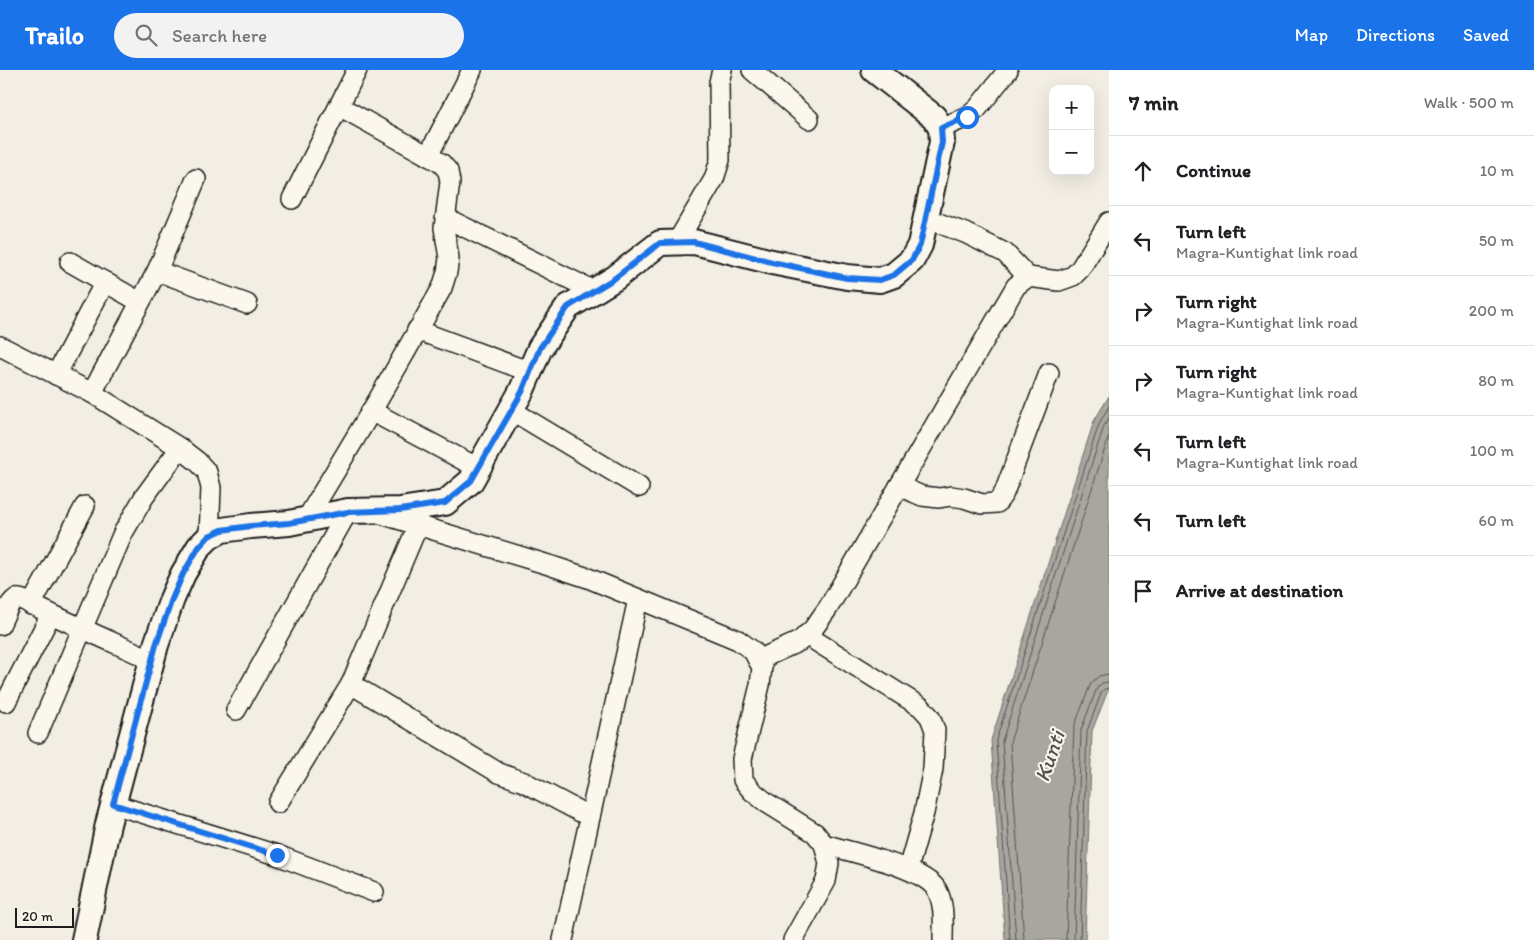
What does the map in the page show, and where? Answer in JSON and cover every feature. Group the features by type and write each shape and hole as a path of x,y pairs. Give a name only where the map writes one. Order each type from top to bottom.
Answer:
{"street":[{"path":"292,199 357,70"},
{"path":"428,156 472,70"},
{"path":"677,242 714,178 720,160 719,82 722,70"},
{"path":"752,70 809,119"},
{"path":"84,940 113,804 152,660 172,599 183,574 199,547 209,536 222,530 289,523 359,511 400,510 445,503 471,481 511,410 540,348 568,307 615,278 660,243 694,242 772,262 847,278 880,280 894,275 912,260 920,245 942,142 941,128 934,117 874,70"},
{"path":"941,128 967,117 978,109 1008,70"},
{"path":"306,520 442,288 449,258 444,228 450,182 448,171 441,163 339,106"},
{"path":"92,393 157,271 196,179"},
{"path":"446,218 594,292"},
{"path":"925,218 965,232 1005,253 1028,277 1059,281 1073,276 1080,269 1109,222"},
{"path":"70,262 140,302"},
{"path":"157,271 246,304"},
{"path":"758,660 800,641 814,629 1016,286 1028,277"},
{"path":"56,375 105,282"},
{"path":"417,330 530,372"},
{"path":"0,346 92,393 180,448 198,462 207,472 211,488 209,536"},
{"path":"899,486 922,496 939,498 958,497 982,504 997,503 1004,493 1049,373"},
{"path":"511,410 639,487"},
{"path":"371,411 478,468"},
{"path":"38,733 123,533 144,497 180,448"},
{"path":"32,605 85,506"},
{"path":"359,511 418,525 588,578 738,640 753,651 762,667 742,759 743,780 767,804 814,832 824,844 829,862 826,881 793,940"},
{"path":"236,710 359,511"},
{"path":"278,803 351,684 418,525"},
{"path":"0,625 12,601 17,598 22,599 82,629 152,660"},
{"path":"563,940 638,599"},
{"path":"6,702 51,614"},
{"path":"806,635 921,707 930,717 935,730 933,769 924,813 908,869"},
{"path":"351,684 499,773 524,782 590,817"},
{"path":"113,804 277,855 374,892"},
{"path":"824,844 908,869 927,880 937,890 942,907 943,940"}],"water":[{"name":"Kunti","path":"1109,396 1109,688 1092,731 1085,940 1005,940 991,740 1094,421"}],"route":[{"path":"277,855 113,804 156,645 172,599 183,574 199,547 209,536 222,530 289,523 348,512 400,510 445,503 471,481 522,392 540,348 568,307 615,278 660,243 694,242 772,262 847,278 880,280 894,275 912,260 920,245 942,142 941,128 967,117"}]}
